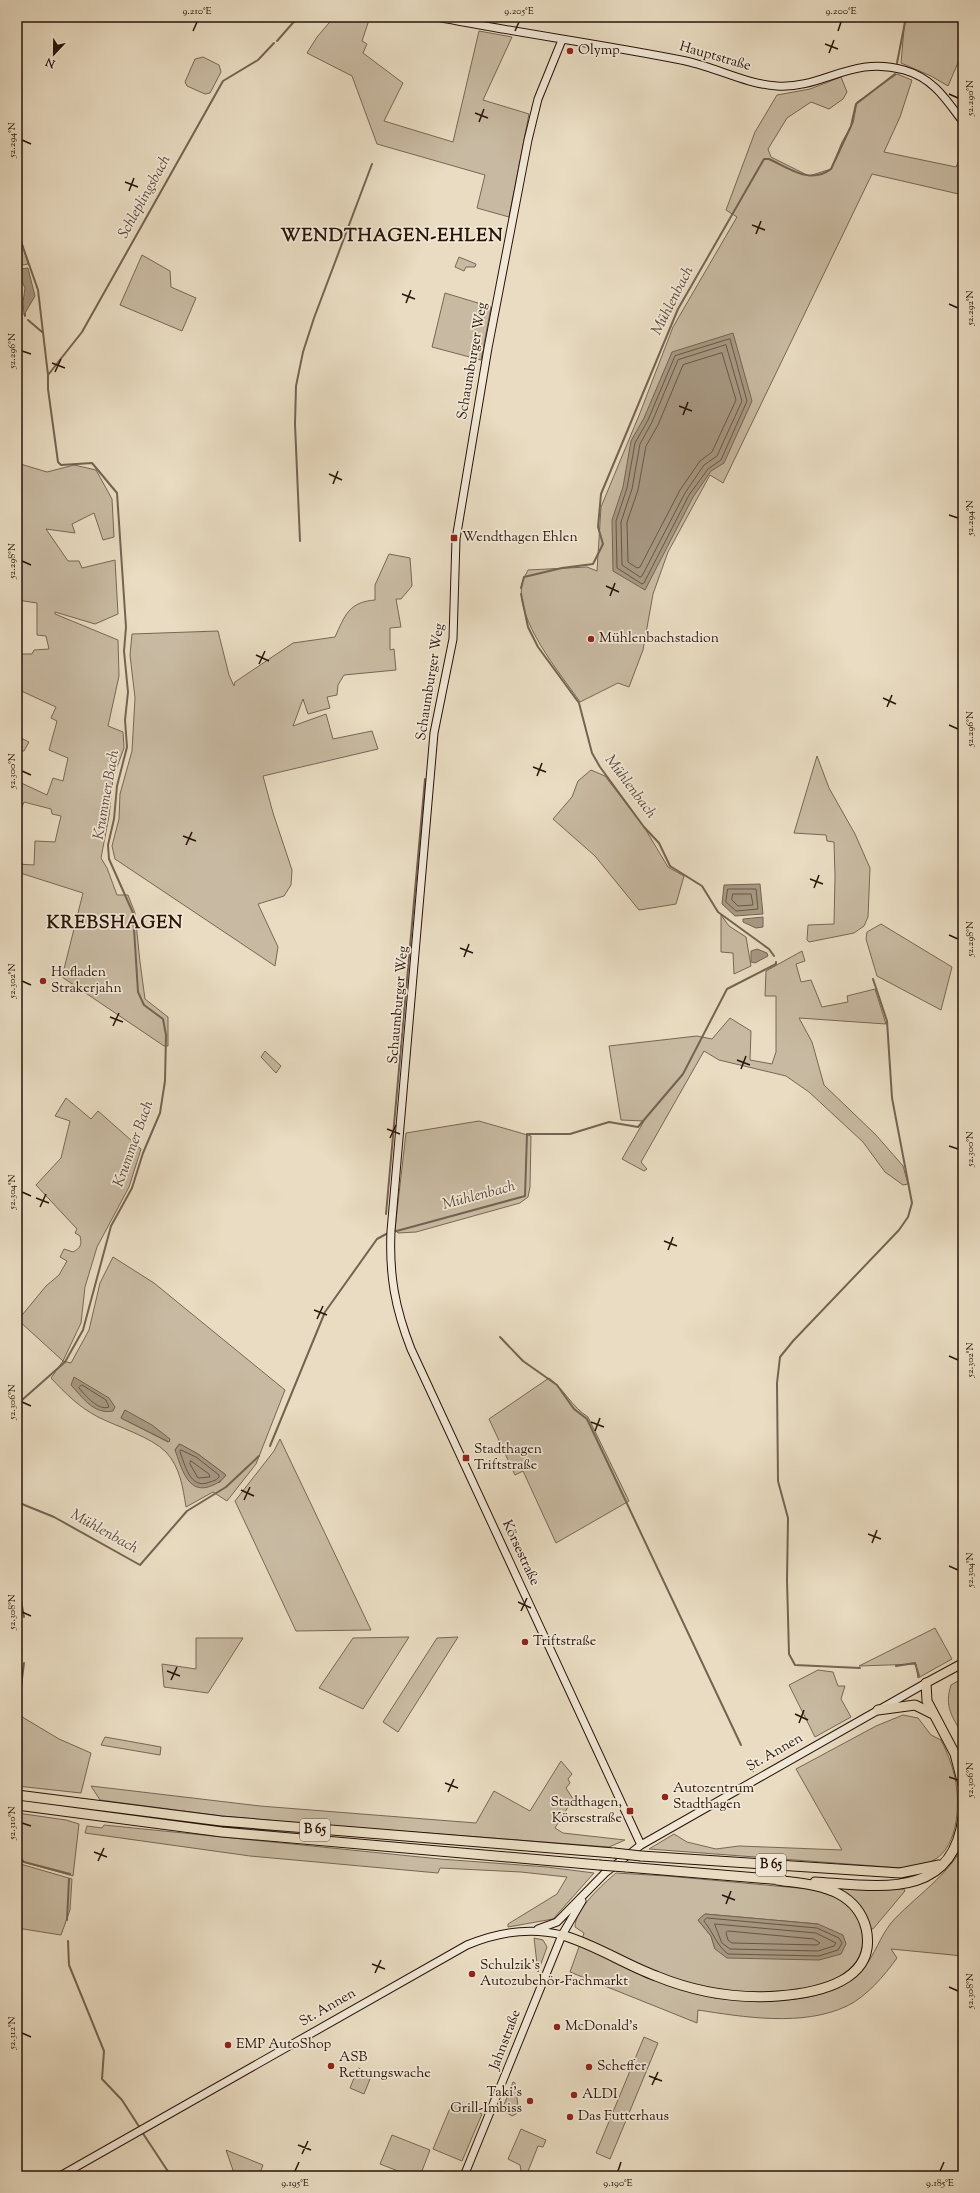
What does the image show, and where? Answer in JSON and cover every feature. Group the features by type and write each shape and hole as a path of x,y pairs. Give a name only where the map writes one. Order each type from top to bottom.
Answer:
{"highway":[{"path":"926,1683 927,1701 955,1754 963,1785"},
{"path":"878,1710 915,1705 933,1714"},
{"name":"B 65","path":"17,1795 221,1822 641,1856 900,1873 924,1870 944,1864"},
{"name":"B 65","path":"17,1805 222,1832 777,1880 896,1886 926,1878 944,1864 954,1851 963,1817"},
{"path":"562,1935 598,1948 655,1976 684,1986 714,1993 744,1996 778,1996 817,1990 837,1984 852,1975 861,1964 867,1953 867,1935 864,1919 854,1904 839,1894 820,1887 777,1880"}],"main road":[{"name":"Hauptstraße","path":"438,17 562,40 683,60 762,84 777,86 792,86 809,83 858,67 874,66 902,69 925,78 935,86 963,122"},
{"name":"Schaumburger Weg","path":"390,1267 391,1232 434,732 453,639 456,539 488,348 528,140 538,100 562,40"},
{"name":"Körsestraße","path":"390,1267 393,1293 400,1320 411,1349 641,1845"},
{"name":"St. Annen","path":"60,2176 453,1952 478,1940 497,1934 534,1930 557,1922 605,1873 641,1845 963,1663"},
{"name":"St. Annen","path":"534,1930 562,1935 588,1891"},
{"name":"Jahnstraße","path":"464,2176 562,1935"}],"shaded area":[{"path":"334,17 370,17 362,41 367,44 363,53 403,83 384,121 453,142 479,31 512,37 483,100 529,114 509,217 477,208 485,175 377,144 352,76 307,53 317,37"},
{"path":"905,17 963,17 963,51 948,86 931,76 901,63"},
{"path":"203,57 219,65 221,72 210,93 205,94 187,86 185,82 195,59"},
{"path":"897,74 912,80 900,117 884,152 956,167 963,151 963,195 872,174 723,483 710,475 668,552 653,594 643,650 629,687 618,683 580,702 541,646 525,614 522,598 522,584 525,575 528,570 587,567 597,571 601,507 640,413 673,327 737,217 726,210 755,132 777,95 810,89 841,77 847,92 843,99 829,109 811,102 787,118 768,149 771,157 809,176 831,169 842,142 853,123 857,102"},
{"path":"17,226 28,264 17,266"},
{"path":"142,255 170,271 171,287 196,298 182,331 120,305"},
{"path":"459,257 476,264 475,267 466,267 464,271 455,267"},
{"path":"445,293 491,307 481,360 432,347"},
{"path":"17,463 47,472 74,465 96,470 112,499 114,537 103,540 94,513 72,524 75,533 46,529 68,561 79,561 82,568 115,560 118,614 95,624 55,612 55,614 118,640 119,676 108,726 123,732 124,748 113,778 109,816 101,858 107,868 117,895 128,895 135,913 145,999 168,1017 168,1046 164,1046 62,977 83,893 17,872 17,864 34,865 35,841 55,842 61,816 52,814 51,809 24,802 17,819 17,781 47,795 53,778 63,781 68,758 49,750 57,721 51,718 56,707 17,689 17,654 32,654 34,650 49,649 46,636 37,635 37,603 17,600"},
{"path":"389,554 410,558 412,586 401,599 396,599 401,627 390,628 390,650 394,649 396,670 344,675 338,685 337,695 327,697 330,708 308,714 303,699 293,726 326,714 333,739 372,731 378,749 263,776 273,813 292,870 291,885 284,896 258,904 278,947 275,966 115,859 112,846 119,819 120,794 132,751 135,698 130,655 132,634 218,631 229,675 234,686 235,682 293,643 335,637 349,611 366,601 375,600 375,585"},
{"path":"17,736 29,742 24,751 17,751"},
{"path":"817,756 829,788 855,834 870,868 868,917 864,926 854,933 809,942 807,940 808,925 834,924 834,842 827,841 826,835 794,833"},
{"path":"591,770 605,776 644,827 668,867 684,876 676,904 639,910 595,856 553,819 572,797 578,781"},
{"path":"721,915 729,926 746,937 751,966 734,974 733,953 721,952"},
{"path":"881,924 952,967 941,1010 877,976 866,939 867,932"},
{"path":"802,951 805,961 796,964 801,982 811,980 822,1007 848,1002 847,996 875,989 886,1024 799,1018 812,1042 824,1085 876,1135 903,1166 908,1184 903,1185 885,1172 863,1142 809,1092 786,1076 719,1060 704,1051 641,1162 647,1169 644,1171 622,1159 644,1121 621,1120 609,1046 697,1036 712,1039 730,1018 751,1031 750,1060 772,1064 776,1052 776,996 765,996 766,971"},
{"path":"265,1051 281,1066 276,1073 261,1057"},
{"path":"66,1098 91,1119 98,1111 141,1149 129,1187 97,1247 85,1287 81,1323 63,1361 18,1320 46,1286 59,1275 67,1261 60,1257 64,1249 73,1252 78,1249 81,1244 80,1236 75,1233 77,1229 36,1185 61,1158 70,1121 55,1116"},
{"path":"479,1121 531,1136 530,1187 528,1197 520,1203 416,1232 398,1233 395,1229 406,1133"},
{"path":"113,1257 154,1283 285,1390 256,1464 227,1501 213,1492 186,1507 178,1471 175,1464 166,1452 143,1437 91,1413 73,1400 51,1378 63,1361 71,1363 89,1330 100,1283","holes":["125,1410 168,1442 121,1418","179,1444 198,1454 226,1475 219,1483 175,1450"]},
{"path":"549,1378 582,1413 588,1417 629,1501 556,1543 523,1471 515,1475 489,1419"},
{"path":"280,1439 371,1630 296,1631 235,1501 274,1451"},
{"path":"935,1628 952,1659 918,1678 916,1664 859,1666"},
{"path":"409,1637 363,1709 319,1688 353,1638"},
{"path":"458,1637 398,1732 383,1722 437,1638"},
{"path":"196,1638 243,1638 208,1693 164,1687 162,1664 196,1669"},
{"path":"818,1670 833,1672 838,1686 845,1686 841,1699 851,1717 815,1737 789,1685"},
{"path":"963,1678 963,1735 950,1711 948,1699 951,1685"},
{"path":"19,1715 59,1739 91,1753 81,1793 17,1786"},
{"path":"903,1715 918,1718 931,1735 941,1740 949,1758 955,1778 957,1788 956,1823 949,1845 934,1860 922,1865 901,1868 649,1849 674,1834 687,1842 716,1849 739,1846 842,1850 796,1769 876,1726"},
{"path":"105,1737 161,1747 160,1755 101,1745"},
{"path":"561,1761 572,1774 568,1779 570,1783 566,1788 573,1799 555,1828 563,1833 625,1840 609,1847 222,1816 100,1800 91,1786 260,1806 476,1823 494,1791 530,1811"},
{"path":"17,1813 66,1820 79,1824 73,1876 23,1862 17,1856"},
{"path":"104,1825 440,1859 547,1867 594,1873 553,1919 508,1927 508,1924 557,1894 567,1877 521,1872 440,1868 438,1873 250,1856 85,1833 87,1826 102,1828"},
{"path":"963,1844 963,1956 891,1949 897,1958 875,1985 854,2002 830,2012 792,2018 773,2018 698,2010 697,2023 570,1972 584,1933 575,1927 576,1920 591,1897 616,1873 667,1876 820,1890 835,1896 848,1904 861,1923 864,1947 859,1960 850,1970 838,1978 808,1989 771,1993 715,1991 714,1998 772,2001 815,1996 834,1990 851,1981 864,1968 891,1923 942,1875 958,1854","holes":["705,1914 818,1924 715,1949 711,1936 698,1920"]},
{"path":"17,1863 72,1879 70,1910 61,1935 17,1928"},
{"path":"841,1887 904,1889 905,1891 873,1929 870,1929 866,1916 860,1906 841,1890"},
{"path":"534,1938 543,1940 547,1947 538,1972"},
{"path":"644,2037 658,2043 610,2159 596,2153"},
{"path":"358,2068 372,2074 364,2094 350,2088"},
{"path":"513,2082 515,2083 518,2106 516,2114 512,2116 502,2110"},
{"path":"453,2101 482,2114 462,2161 433,2149"},
{"path":"521,2129 546,2140 543,2147 538,2146 527,2174 521,2171 520,2165 508,2159"},
{"path":"392,2135 430,2150 420,2176 411,2176 380,2164"},
{"path":"226,2150 263,2165 259,2176 235,2176"}],"water":[{"path":"28,268 35,296 24,315 23,302 25,288 18,273 20,269"},
{"path":"733,333 752,401 724,463 711,471 693,497 645,590 613,571 612,520 623,487 631,441 644,418 672,352"},
{"path":"760,884 763,914 735,916 722,904 724,885"},
{"path":"763,917 763,927 756,928 743,922 743,919"},
{"path":"757,949 767,953 768,956 755,963 751,962 751,951"},
{"path":"74,1377 109,1398 115,1407 113,1411 106,1412 94,1408 84,1400 71,1385"},
{"path":"125,1410 152,1425 170,1439 169,1442 121,1418"},
{"path":"180,1444 198,1454 226,1475 211,1486 201,1488 195,1486 186,1477 175,1450"},
{"path":"705,1914 818,1924 843,1935 846,1944 841,1954 819,1960 727,1958 715,1949 711,1936 698,1920"}],"waterway":[{"name":"Schleplingsbach","path":"277,41 298,17"},
{"name":"Mühlenbach","path":"897,63 906,17"},
{"name":"Schleplingsbach","path":"48,375 82,332 223,81 258,60 274,43"},
{"name":"Mühlenbach","path":"521,588 524,577 562,568 593,564 603,544 598,527 601,494 678,309 764,159 769,159 792,170 807,175 823,174 831,169 851,126 856,104 895,74"},
{"path":"300,541 295,424 296,386 303,352 314,318 372,164"},
{"name":"Krummer Bach","path":"17,230 38,290 48,375 48,389 58,462 61,465 92,463 117,493 126,627 124,651 128,692 125,720 127,747 117,786 114,819 108,845 109,859 133,913 138,992 144,1005 163,1019 166,1035 165,1081 160,1113 143,1153 132,1188 111,1226 83,1330 65,1362 22,1400"},
{"path":"28,320 42,332"},
{"name":"Mühlenbach","path":"521,594 528,627 538,647 579,703 592,753 600,767 644,827 659,843 670,866 702,886 718,912 769,949 774,956"},
{"path":"386,1214 425,779"},
{"name":"Mühlenbach","path":"393,1232 525,1196 527,1134 570,1134 609,1122 638,1127 683,1074 727,989 776,964 776,962"},
{"path":"860,1668 795,1665 789,1654 787,1580 788,1518 778,1481 777,1383 780,1357 793,1341 899,1230 908,1217 912,1203 892,1098 887,1021 873,979"},
{"name":"Mühlenbach","path":"270,1446 325,1312 377,1239 388,1233"},
{"path":"500,1337 523,1361 557,1385 574,1409 587,1419 741,1745"},
{"name":"Mühlenbach","path":"17,1502 54,1517 140,1565 187,1511 226,1487 259,1456"},
{"name":"Krummer Bach","path":"17,1457 17,1475"},
{"name":"Krummer Bach","path":"17,1579 24,1617"},
{"name":"Krummer Bach","path":"21,1687 24,1663"},
{"path":"896,1666 915,1663 919,1676"},
{"name":"Krummer Bach","path":"17,1718 20,1693"},
{"path":"748,1760 753,1771"},
{"name":"Krummer Bach","path":"17,1855 24,1862 70,1874"},
{"name":"Krummer Bach","path":"67,1920 69,1879"},
{"name":"Krummer Bach","path":"68,1941 69,1965 104,2051 102,2079 122,2100 140,2128"},
{"name":"Krummer Bach","path":"142,2132 171,2176"}],"place":[{"name":"Olymp","path":"570,51"},
{"name":"Wendthagen Ehlen","path":"454,538"},
{"name":"Mühlenbachstadion","path":"591,639"},
{"name":"Hofladen Strakerjahn","path":"43,981"},
{"name":"Stadthagen Triftstraße","path":"466,1458"},
{"name":"Triftstraße","path":"525,1642"},
{"name":"Autozentrum Stadthagen","path":"665,1797"},
{"name":"Stadthagen, Körsestraße","path":"630,1811"},
{"name":"Schulzik's Autozubehör-Fachmarkt","path":"472,1974"},
{"name":"McDonald's","path":"557,2027"},
{"name":"EMP AutoShop","path":"228,2045"},
{"name":"ASB Rettungswache","path":"331,2066"},
{"name":"Scheffer","path":"589,2067"},
{"name":"ALDI","path":"574,2095"},
{"name":"Taki's Grill-Imbiss","path":"530,2101"},
{"name":"Das Futterhaus","path":"570,2117"}],"district":[{"name":"WENDTHAGEN-EHLEN","path":"392,237"},
{"name":"KREBSHAGEN","path":"115,924"}]}
